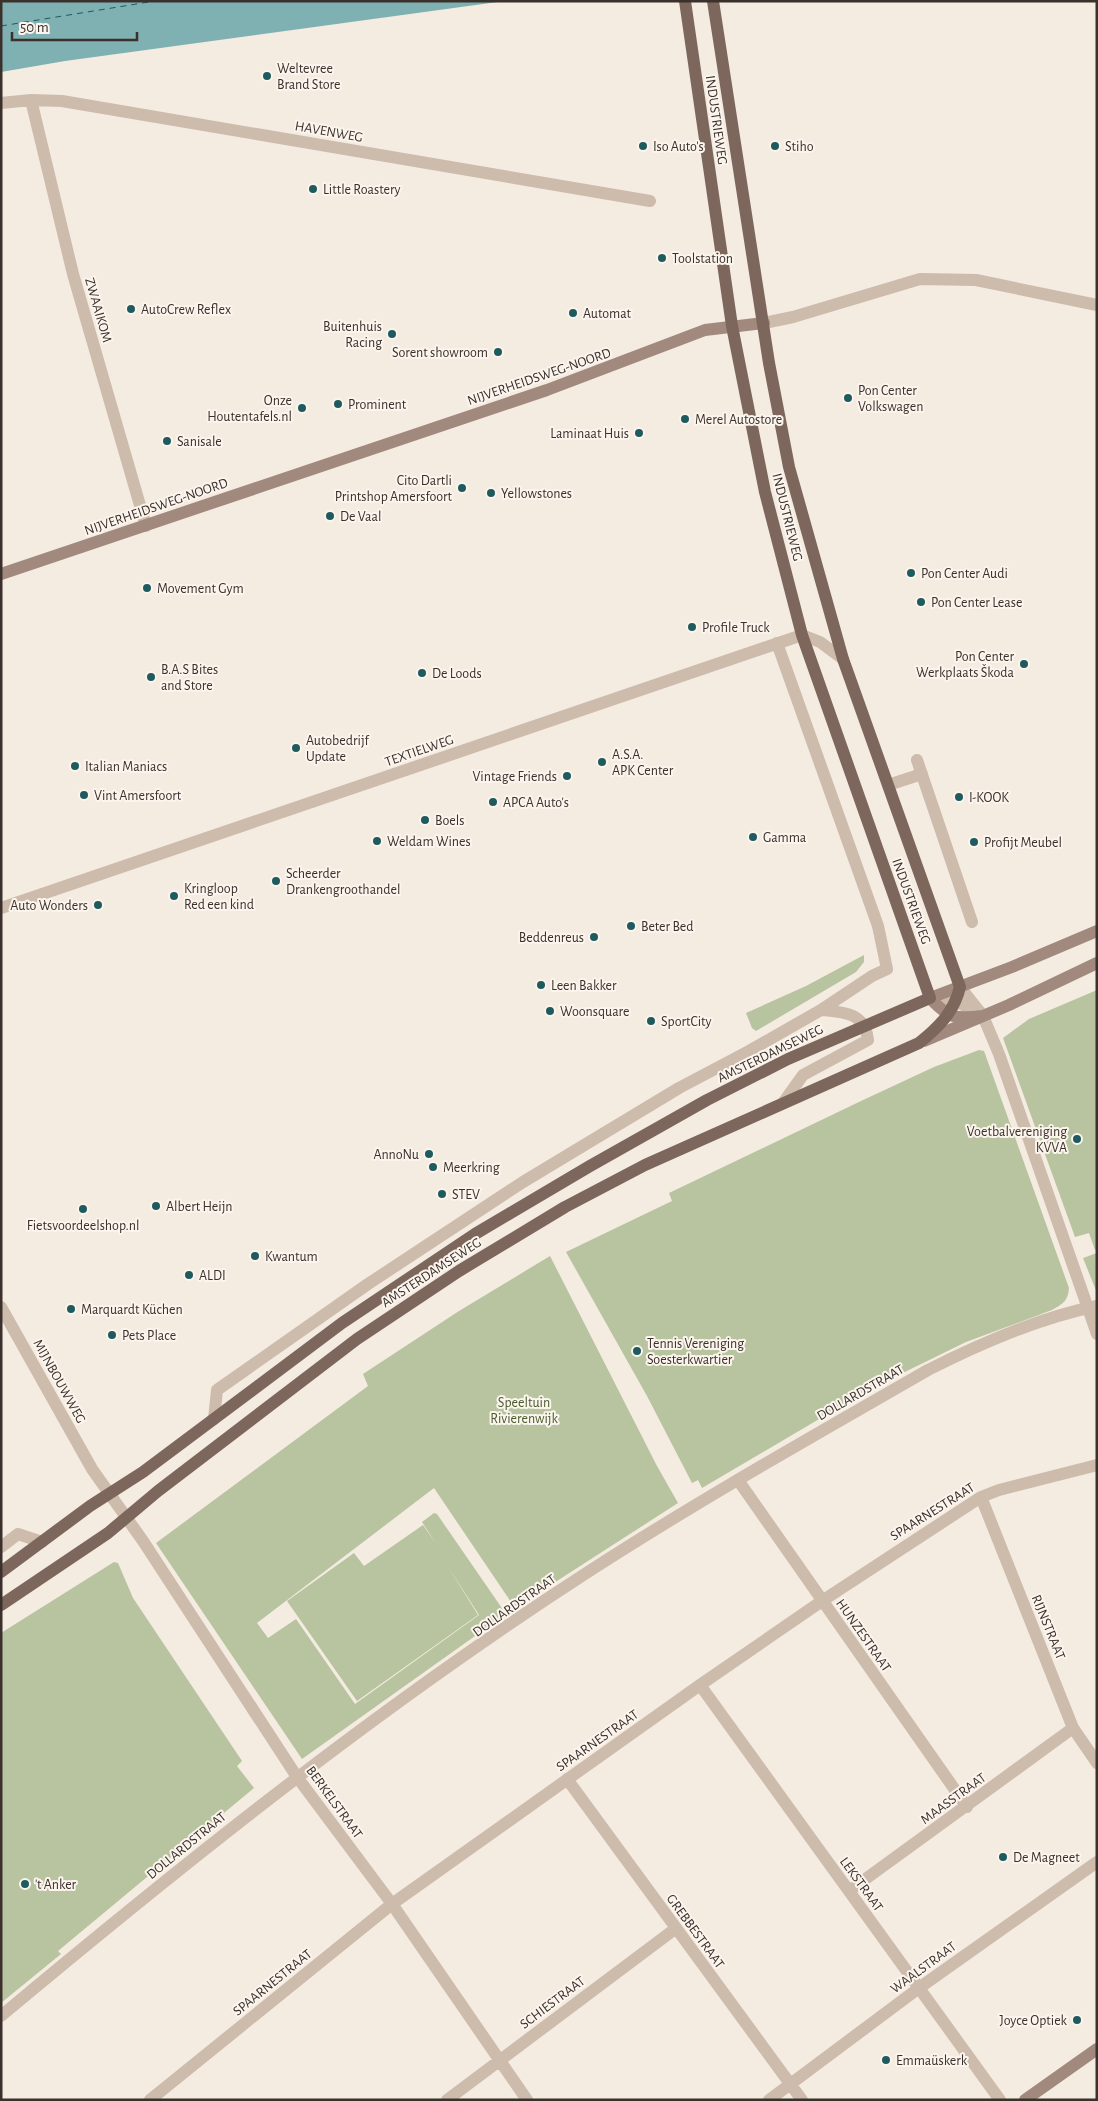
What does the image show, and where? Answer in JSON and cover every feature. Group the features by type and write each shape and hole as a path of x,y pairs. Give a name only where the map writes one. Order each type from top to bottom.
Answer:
{"main road":[{"name":"INDUSTRIEWEG","path":"685,1 732,326 765,492 802,635 930,998"},
{"name":"INDUSTRIEWEG","path":"713,1 764,323 790,467 843,658 960,987"},
{"path":"919,1043 948,1015 957,1002 960,987"},
{"name":"AMSTERDAMSEWEG","path":"1,1572 109,1494 143,1472 342,1323 532,1200 707,1100 788,1059 930,998"},
{"name":"AMSTERDAMSEWEG","path":"1,1604 108,1533 126,1517 357,1339 459,1271 557,1211 630,1173 919,1043"}],"street":[{"name":"HAVENWEG","path":"1,103 30,100 62,101 650,201"},
{"name":"ZWAAIKOM","path":"30,100 66,248 146,526"},
{"name":"NIJVERHEIDSWEG-NOORD","path":"1,574 547,390 705,330 793,318 920,279 976,280 1097,305"},
{"path":"802,635 820,642 843,658"},
{"name":"TEXTIELWEG","path":"1,908 802,635"},
{"name":"AMSTERDAMSEWEG","path":"214,1419 217,1390 368,1284 531,1177 679,1088 820,1010 872,976 888,969 878,926 777,643"},
{"path":"917,760 972,922"},
{"path":"888,785 922,774"},
{"name":"AMSTERDAMSEWEG","path":"930,998 1097,931"},
{"name":"AMSTERDAMSEWEG","path":"919,1043 983,1016 1097,963"},
{"path":"960,987 983,1016 1002,1063 1066,1251 1092,1307 1097,1334"},
{"path":"930,998 957,1002 983,1016"},
{"name":"INDUSTRIEWEG","path":"930,998 948,1015"},
{"name":"AMSTERDAMSEWEG","path":"783,1103 803,1075 868,1040 860,1018 850,1012 820,1010"},
{"path":"948,1015 958,1019 983,1016"},
{"name":"MIJNBOUWWEG","path":"1,1307 92,1469 109,1494"},
{"name":"DOLLARDSTRAAT","path":"1,2016 109,1926 297,1777 589,1571 738,1480 967,1350 1016,1331 1092,1307"},
{"name":"SPAARNESTRAAT","path":"150,2100 392,1904 700,1685 822,1601 981,1497 999,1490 1097,1465"},
{"name":"HUNZESTRAAT","path":"738,1480 967,1806"},
{"path":"109,1494 126,1517"},
{"name":"RIJNSTRAAT","path":"981,1497 1073,1728 1097,1763"},
{"name":"BERKELSTRAAT","path":"126,1517 279,1746 297,1777 392,1904 527,2100"},
{"path":"1,1547 18,1534 42,1542"},
{"name":"LEKSTRAAT","path":"700,1685 1000,2100"},
{"name":"MAASSTRAAT","path":"849,1891 1073,1728"},
{"name":"GREBBESTRAAT","path":"567,1779 675,1930 802,2100"},
{"name":"WAALSTRAAT","path":"769,2100 919,1988 1097,1862"},
{"name":"SCHIESTRAAT","path":"447,2100 498,2060 675,1930"},
{"path":"1025,2100 1097,2049"}],"green space":[{"path":"864,955 864,962 856,972 756,1031 752,1028 746,1013 806,986"},
{"name":"Voetbalvereniging KVVA","path":"1097,990 1097,1249 1095,1250 1089,1233 1075,1237 1003,1038 1029,1019"},
{"path":"979,1050 984,1051 1069,1288 1066,1299 1052,1310 966,1342 870,1389 702,1488 698,1480 692,1483 647,1396 566,1252 672,1201 669,1193 934,1067"},
{"path":"1097,1253 1097,1293 1083,1258"},
{"name":"Speeltuin Rivierenwijk","path":"550,1256 657,1466 678,1503 515,1608 434,1488 257,1623 268,1638 296,1619 355,1704 479,1615 447,1565 478,1615 357,1701 287,1601 354,1553 364,1566 423,1525 435,1542 422,1522 434,1513 437,1514 506,1614 302,1759 156,1543 368,1386 363,1374 459,1311"},
{"path":"114,1562 118,1563 133,1598 242,1761 237,1766 254,1788 58,1951 61,1954 1,2003 1,1633"}],"water":[{"path":"1,1 505,1 65,61 1,72"}],"ferry route":[{"path":"1,26 155,1"}],"place":[{"name":"Weltevree Brand Store","path":"267,76"},
{"name":"Iso Auto's","path":"643,146"},
{"name":"Stiho","path":"775,146"},
{"name":"Little Roastery","path":"313,189"},
{"name":"Toolstation","path":"662,258"},
{"name":"AutoCrew Reflex","path":"131,309"},
{"name":"Automat","path":"573,313"},
{"name":"Buitenhuis Racing","path":"392,334"},
{"name":"Sorent showroom","path":"498,352"},
{"name":"Pon Center Volkswagen","path":"848,398"},
{"name":"Prominent","path":"338,404"},
{"name":"Onze Houtentafels.nl","path":"302,408"},
{"name":"Merel Autostore","path":"685,419"},
{"name":"Laminaat Huis","path":"639,433"},
{"name":"Sanisale","path":"167,441"},
{"name":"Cito Dartli Printshop Amersfoort","path":"462,488"},
{"name":"Yellowstones","path":"491,493"},
{"name":"De Vaal","path":"330,516"},
{"name":"Pon Center Audi","path":"911,573"},
{"name":"Movement Gym","path":"147,588"},
{"name":"Pon Center Lease","path":"921,602"},
{"name":"Profile Truck","path":"692,627"},
{"name":"Pon Center Werkplaats Škoda","path":"1024,664"},
{"name":"De Loods","path":"422,673"},
{"name":"B.A.S Bites and Store","path":"151,677"},
{"name":"Autobedrijf Update","path":"296,748"},
{"name":"A.S.A. APK Center","path":"602,762"},
{"name":"Italian Maniacs","path":"75,766"},
{"name":"Vintage Friends","path":"567,776"},
{"name":"Vint Amersfoort","path":"84,795"},
{"name":"I-KOOK","path":"959,797"},
{"name":"APCA Auto's","path":"493,802"},
{"name":"Boels","path":"425,820"},
{"name":"Gamma","path":"753,837"},
{"name":"Weldam Wines","path":"377,841"},
{"name":"Profijt Meubel","path":"974,842"},
{"name":"Scheerder Drankengroothandel","path":"276,881"},
{"name":"Kringloop Red een kind","path":"174,896"},
{"name":"Auto Wonders","path":"98,905"},
{"name":"Beter Bed","path":"631,926"},
{"name":"Beddenreus","path":"594,937"},
{"name":"Leen Bakker","path":"541,985"},
{"name":"Woonsquare","path":"550,1011"},
{"name":"SportCity","path":"651,1021"},
{"name":"Voetbalvereniging KVVA","path":"1077,1139"},
{"name":"AnnoNu","path":"429,1154"},
{"name":"Meerkring","path":"433,1167"},
{"name":"STEV","path":"442,1194"},
{"name":"Albert Heijn","path":"156,1206"},
{"name":"Fietsvoordeelshop.nl","path":"83,1209"},
{"name":"Kwantum","path":"255,1256"},
{"name":"ALDI","path":"189,1275"},
{"name":"Marquardt Küchen","path":"71,1309"},
{"name":"Pets Place","path":"112,1335"},
{"name":"Tennis Vereniging Soesterkwartier","path":"637,1351"},
{"name":"De Magneet","path":"1003,1857"},
{"name":"'t Anker","path":"25,1884"},
{"name":"Joyce Optiek","path":"1077,2020"},
{"name":"Emmaüskerk","path":"886,2060"}]}
